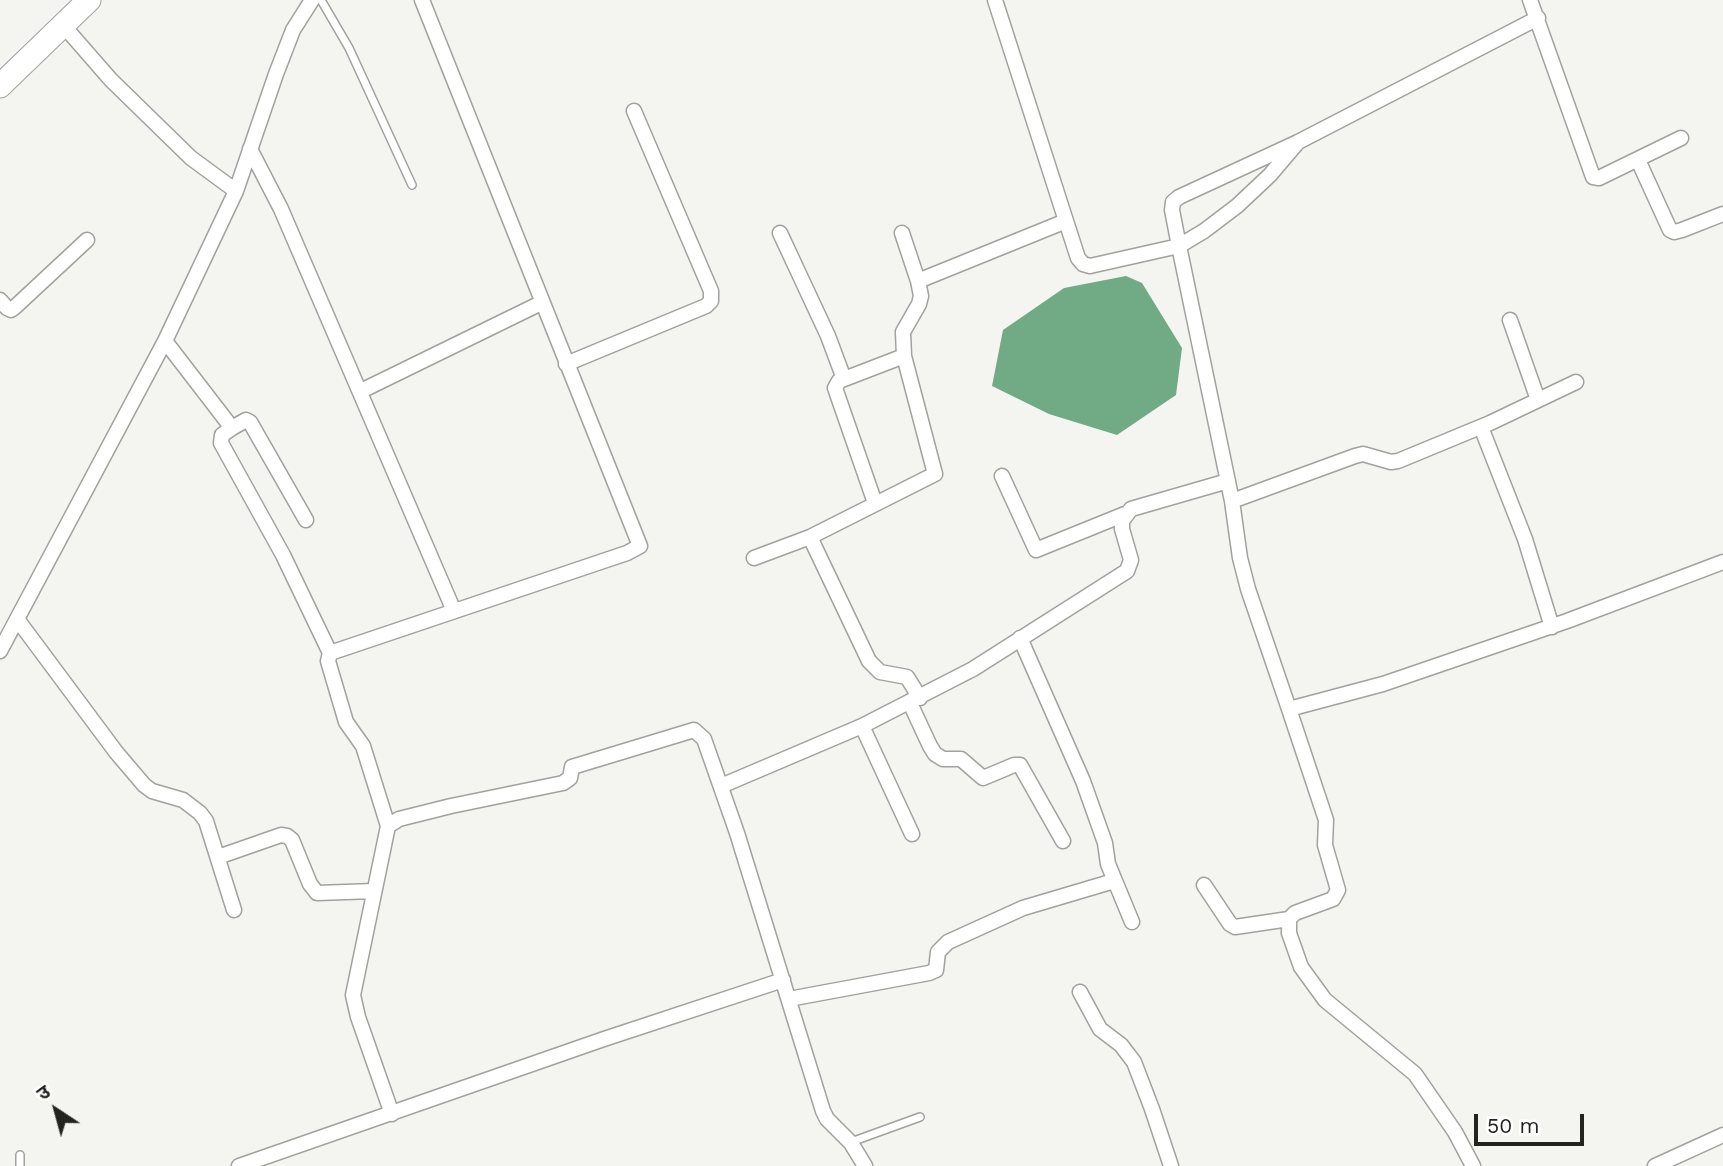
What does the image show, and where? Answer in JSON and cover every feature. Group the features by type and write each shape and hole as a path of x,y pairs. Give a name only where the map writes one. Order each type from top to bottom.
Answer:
{"main road":[{"path":"0,86 89,0"}],"street":[{"path":"0,651 165,341 236,191 293,30 312,0"},
{"path":"330,653 627,553 640,546 422,0"},
{"path":"996,0 1078,258 1083,264 1090,266 1179,246 1237,206 1270,175 1298,142"},
{"path":"1530,0 1593,177 1599,178 1681,138"},
{"path":"1204,885 1230,924 1235,927 1289,919 1295,913 1333,899 1338,890 1325,845 1326,820 1240,558 1232,501 1179,246 1173,202 1298,142 1538,18"},
{"path":"63,25 111,80 191,158 236,191"},
{"path":"566,365 706,306 711,301 711,291 634,111"},
{"path":"250,149 281,209 454,611"},
{"path":"1638,160 1670,230 1682,230 1723,214"},
{"path":"918,281 1066,221"},
{"path":"780,233 845,379"},
{"path":"754,558 810,537 935,474 904,356 903,332 919,304 918,281 902,233"},
{"path":"0,300 11,310 87,240"},
{"path":"361,391 541,303"},
{"path":"1510,320 1538,400"},
{"path":"165,341 232,428"},
{"path":"875,502 835,392 836,384 904,356"},
{"path":"1232,501 1363,454 1391,462 1398,461 1481,427 1576,382"},
{"path":"306,520 250,422 246,420 222,435 221,443 283,555 330,653 328,661 346,722 363,746 388,826 353,995 358,1017 392,1114"},
{"path":"1481,427 1525,540 1552,627"},
{"path":"1002,476 1036,550 1125,514 1131,509 1228,481"},
{"path":"721,786 862,726 915,700 973,668 1127,571 1131,561 1122,530 1125,514"},
{"path":"810,537 869,662 880,672 907,677 935,754 943,759 961,759 982,778 1020,765 1063,841"},
{"path":"1289,709 1383,684 1552,627 1723,562"},
{"path":"17,619 116,752 144,785 152,791 183,800 206,821 234,910"},
{"path":"1020,638 1083,780 1105,844 1108,864 1132,922"},
{"path":"862,726 912,834"},
{"path":"388,826 399,820 451,806 563,783 570,778 572,767 688,731 699,733 704,739 721,786 822,1111 851,1143 865,1166"},
{"path":"218,857 281,835 288,836 310,884 317,893 374,891"},
{"path":"789,999 929,973 936,970 938,952 948,942 1023,908 1114,881"},
{"path":"1289,919 1289,933 1293,945 1301,967 1313,985 1325,1000 1415,1074 1455,1132 1473,1166"},
{"path":"239,1166 783,980"},
{"path":"1080,992 1100,1029 1121,1045 1134,1062 1171,1166"},
{"path":"1655,1166 1723,1135"}],"lane":[{"path":"321,0 349,48 412,185"},
{"path":"851,1143 920,1117"},
{"path":"20,1155 20,1166"}],"shaded area":[{"path":"1126,276 1142,283 1182,348 1176,395 1117,435 1049,414 992,386 1003,330 1064,288"}]}
